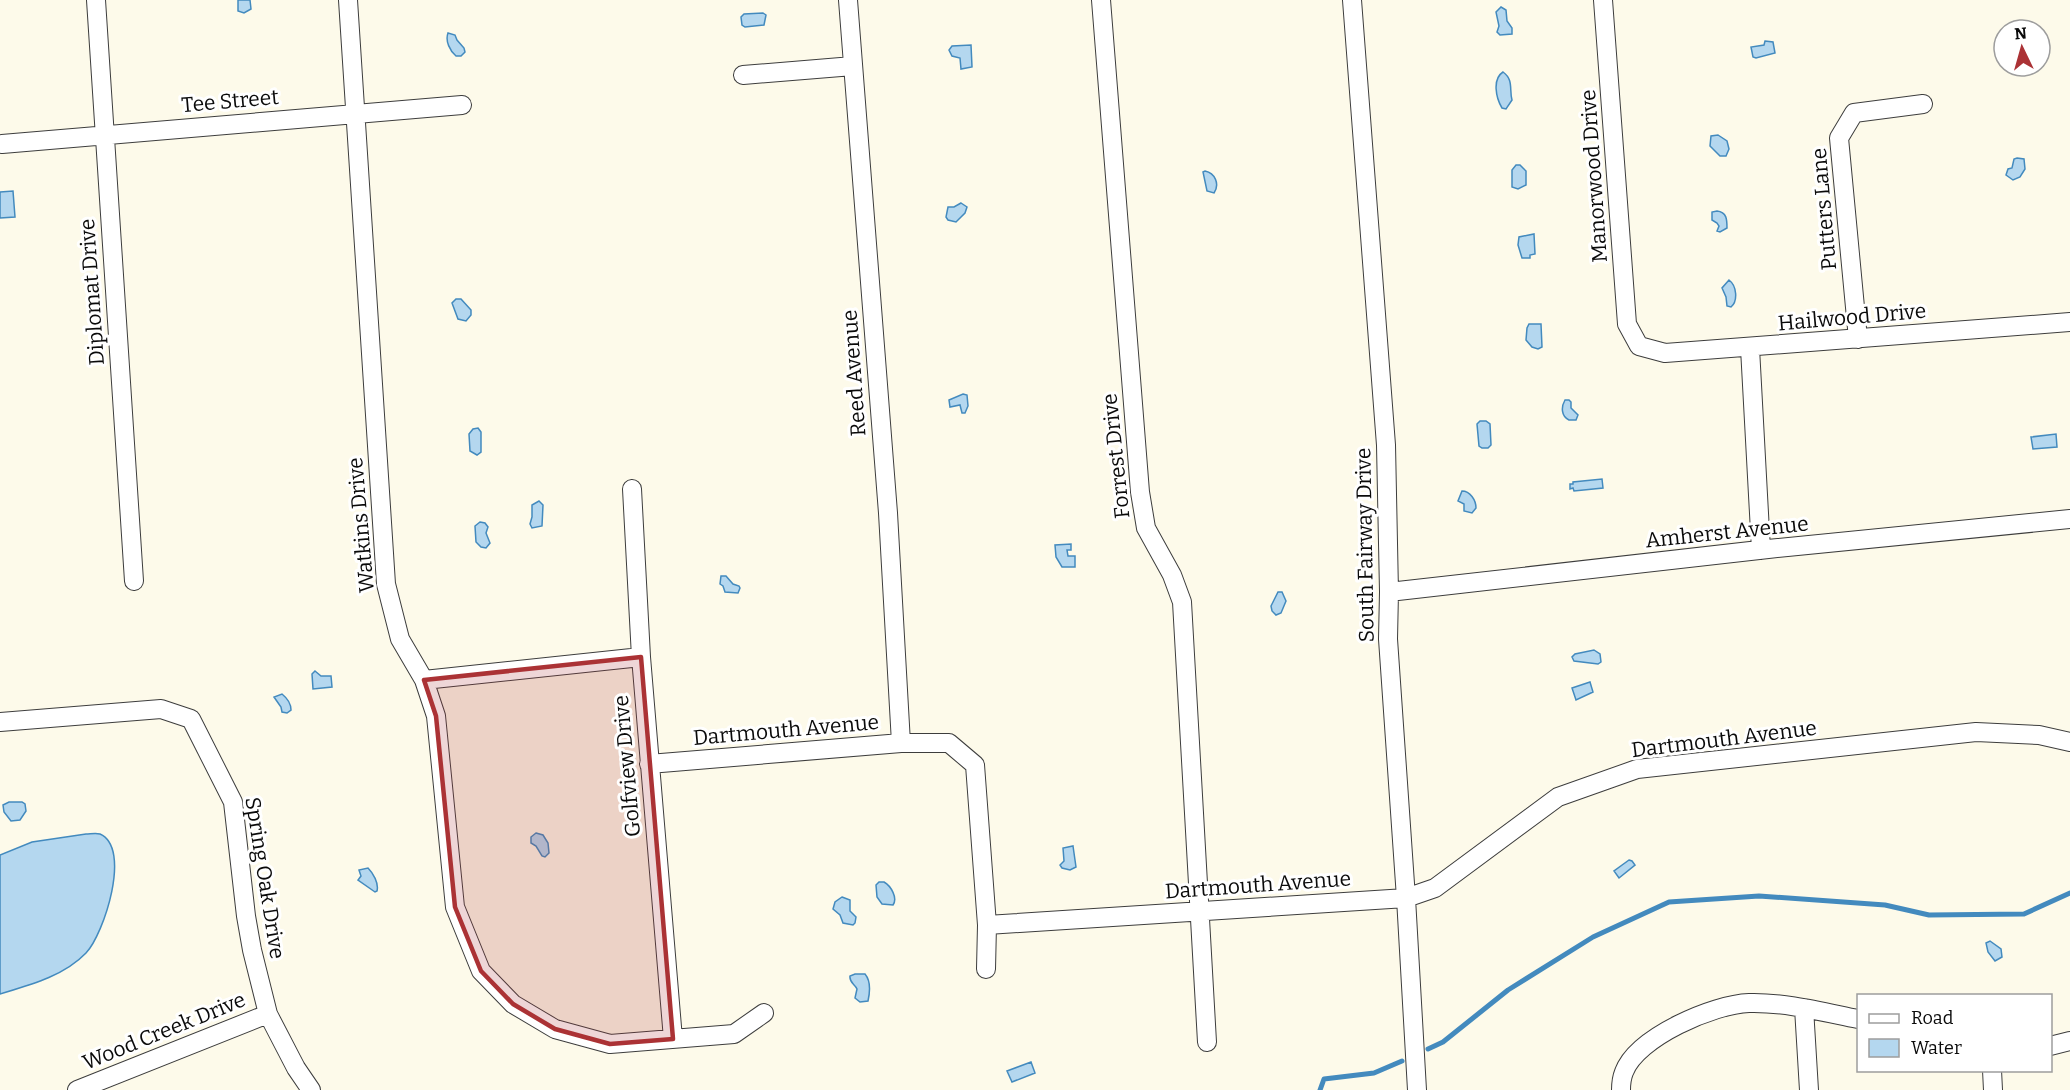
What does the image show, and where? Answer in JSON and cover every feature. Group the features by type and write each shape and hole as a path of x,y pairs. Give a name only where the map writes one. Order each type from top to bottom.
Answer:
{"street":[{"name":"Diplomat Drive","path":"96,0 134,581"},
{"name":"Watkins Drive","path":"348,0 386,584 400,639 424,680 436,716 454,907 481,970 513,1004 555,1029 610,1044 674,1040 734,1034 764,1013"},
{"name":"Reed Avenue","path":"848,0 888,513 901,742"},
{"name":"Forrest Drive","path":"1101,0 1140,492 1146,528 1172,575 1182,602 1208,1042"},
{"name":"South Fairway Drive","path":"1352,0 1386,445 1388,639 1417,1090"},
{"name":"Manorwood Drive","path":"1603,0 1627,324 1639,346"},
{"path":"742,75 853,66"},
{"name":"Putters Lane","path":"1858,339 1839,138 1854,113 1923,104"},
{"name":"Tee Street","path":"2,144 355,112 462,105"},
{"name":"Hailwood Drive","path":"1639,346 1665,353 2070,322"},
{"path":"1750,348 1761,550"},
{"name":"Golfview Drive","path":"632,489 649,764 674,1040"},
{"name":"Amherst Avenue","path":"1389,592 1761,550 2070,519"},
{"path":"424,680 641,657"},
{"name":"Spring Oak Drive","path":"0,722 161,709 191,719 233,802 246,916 268,1014 296,1068 311,1090"},
{"name":"Dartmouth Avenue","path":"987,925 1406,898 1435,888 1558,797 1637,769 1976,732 2039,735 2070,742"},
{"name":"Dartmouth Avenue","path":"649,764 901,742 949,744 975,765 987,925 986,969"},
{"path":"1621,1090 1624,1070 1640,1050 1666,1031 1703,1012 1748,1003 1804,1008 1857,1019"},
{"path":"1804,1008 1809,1090"},
{"name":"Wood Creek Drive","path":"77,1090 268,1014"},
{"path":"2052,1046 2070,1041"},
{"path":"1992,1072 1994,1090"}],"highlighted area":[{"path":"641,657 673,1039 610,1044 555,1029 513,1004 481,971 455,907 436,716 424,680"}],"water":[{"path":"238,0 250,0 251,9 244,13 238,11"},
{"path":"1501,7 1506,10 1512,34 1500,35 1497,32 1499,26 1496,12"},
{"path":"763,13 766,15 764,25 745,27 742,25 741,17 744,14"},
{"path":"448,33 455,35 464,48 465,52 461,56 456,56 450,49"},
{"path":"1765,41 1773,42 1775,53 1753,57 1751,47 1764,45"},
{"path":"971,45 972,67 961,69 960,58 952,56 949,50 952,46"},
{"path":"1503,72 1510,81 1512,100 1506,109 1500,104 1496,89 1497,79"},
{"path":"1718,135 1727,141 1729,149 1726,156 1720,156 1710,146 1711,136"},
{"path":"2014,159 2024,159 2025,169 2020,177 2013,180 2006,175 2008,169 2012,168"},
{"path":"1516,165 1520,165 1526,171 1526,185 1518,189 1512,187 1512,170"},
{"path":"1205,171 1216,179 1217,186 1214,193 1207,191 1203,172"},
{"path":"13,191 15,217 0,218 0,192"},
{"path":"961,203 967,207 965,213 956,222 948,220 946,217 948,207"},
{"path":"1712,212 1723,213 1726,219 1727,228 1720,232 1717,231 1719,226 1717,223 1712,220"},
{"path":"1534,234 1535,254 1530,255 1530,258 1522,258 1518,245 1519,237"},
{"path":"1729,280 1736,294 1731,307 1727,306 1722,288"},
{"path":"456,299 461,299 471,310 471,315 466,321 458,319 452,303"},
{"path":"1529,324 1541,324 1542,347 1538,349 1532,347 1526,340"},
{"path":"963,394 967,395 968,406 965,413 962,413 960,405 950,407 949,400"},
{"path":"1565,400 1571,402 1571,408 1578,415 1576,420 1569,420 1564,416 1562,408"},
{"path":"1480,421 1490,424 1491,445 1488,448 1479,446 1477,424"},
{"path":"478,428 481,432 481,452 477,455 470,451 469,434 473,429"},
{"path":"2056,434 2057,447 2033,449 2031,437"},
{"path":"1602,479 1603,488 1574,491 1573,488 1570,489 1570,484 1573,482"},
{"path":"1462,491 1470,494 1474,499 1476,508 1472,513 1464,511 1464,504 1458,501"},
{"path":"539,501 543,505 542,526 532,528 530,524 532,505"},
{"path":"480,522 485,523 488,527 486,533 490,543 486,548 476,542 475,526"},
{"path":"1071,544 1071,550 1067,550 1068,556 1075,556 1075,567 1062,567 1056,557 1055,545"},
{"path":"721,576 726,576 733,584 739,586 738,593 725,592 720,584"},
{"path":"1278,592 1282,592 1286,601 1281,613 1276,615 1271,606"},
{"path":"1594,650 1600,654 1601,662 1598,664 1574,661 1572,657 1575,654"},
{"path":"315,671 321,676 331,676 332,687 313,689 312,674"},
{"path":"1590,682 1593,692 1576,700 1572,688"},
{"path":"282,694 290,705 291,710 287,713 282,712 274,697"},
{"path":"9,802 25,804 26,811 20,820 11,821 4,812 3,805"},
{"path":"536,833 543,835 548,843 549,853 545,857 531,843 531,837"},
{"path":"100,834 109,842 114,856 112,892 107,911 93,943 86,953 68,968 35,983 0,994 0,855 32,842"},
{"path":"1073,846 1076,867 1070,870 1062,868 1060,865 1064,861 1063,848"},
{"path":"1629,860 1635,865 1619,878 1614,871"},
{"path":"368,868 374,875 377,888 375,892 358,880 361,876 359,870"},
{"path":"884,882 891,889 895,899 893,905 882,904 877,897 876,885"},
{"path":"842,897 850,900 850,911 856,917 853,925 843,923 840,915 833,909 835,902"},
{"path":"1990,941 2001,949 2002,957 1995,961 1988,952 1986,943"},
{"path":"865,974 867,977 870,987 868,1001 860,1002 855,998 857,989 851,982 850,976"},
{"path":"1031,1062 1035,1073 1012,1082 1007,1071"}],"waterway":[{"path":"1428,1049 1443,1042 1508,990 1593,937 1669,902 1759,896 1885,905 1929,915 2024,914 2070,893"},
{"path":"1320,1090 1324,1079 1374,1073 1402,1061"}]}
